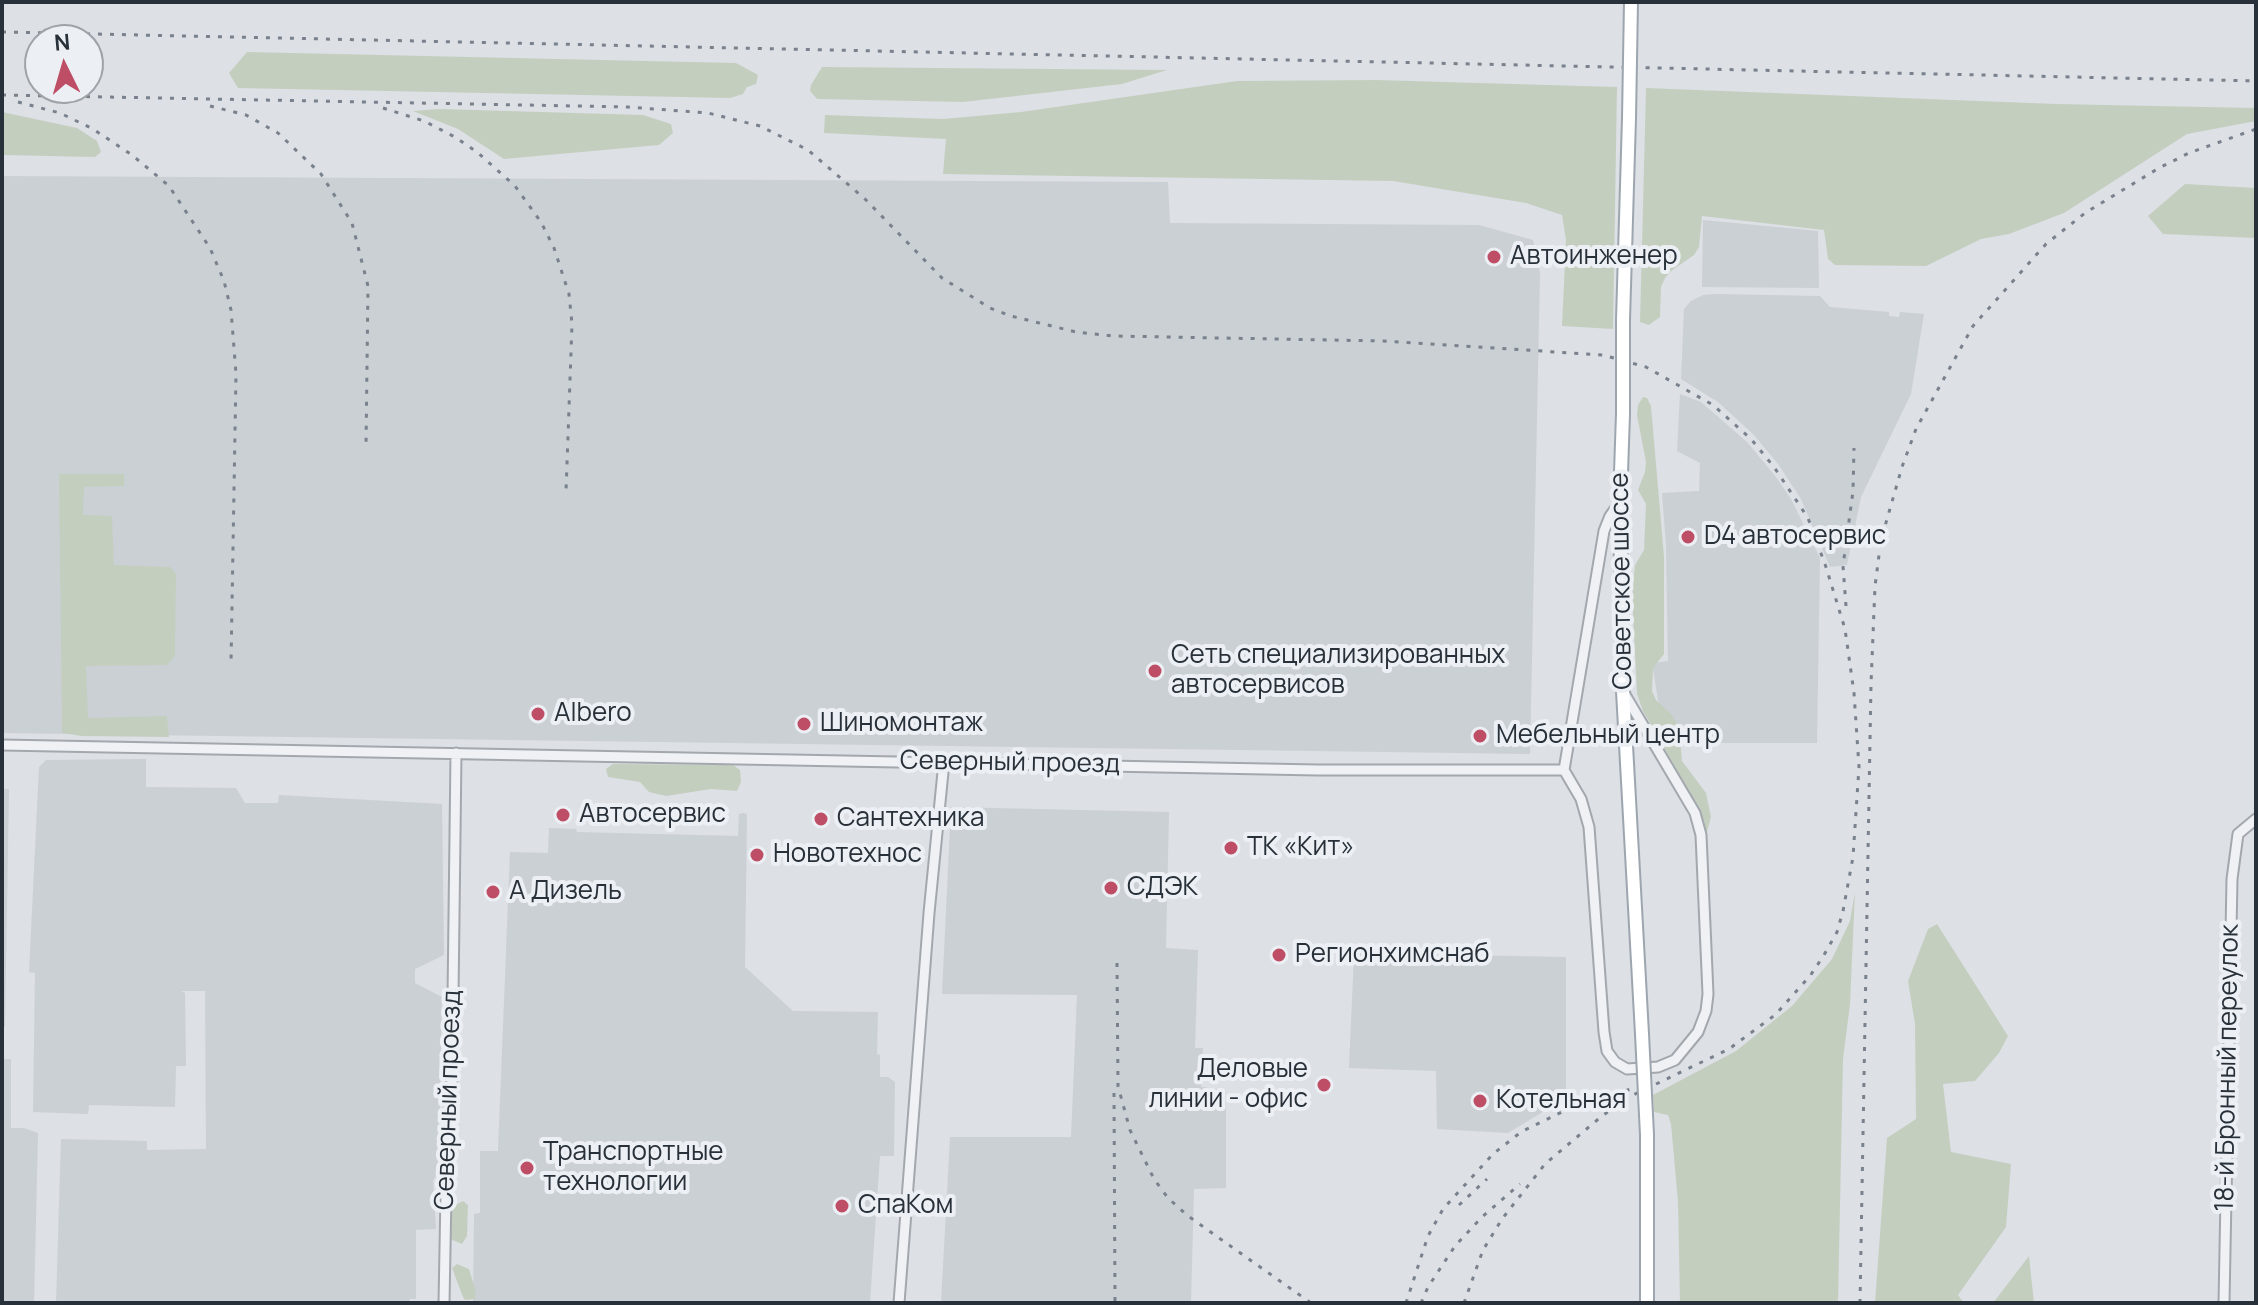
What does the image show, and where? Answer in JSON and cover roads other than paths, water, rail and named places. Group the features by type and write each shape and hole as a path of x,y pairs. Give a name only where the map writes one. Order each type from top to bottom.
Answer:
{"main road":[{"name":"Советское шоссе","path":"1631,2 1620,502 1623,691 1647,1135 1647,1303"}],"street":[{"path":"1620,502 1604,531 1564,770 1581,799 1589,827 1607,1051 1615,1062 1627,1069 1658,1067 1675,1060 1698,1032 1708,994 1701,835 1695,813 1623,691"},
{"name":"Северный проезд","path":"2,745 1318,770 1564,770"},
{"name":"Северный проезд","path":"444,1303 447,1139 452,1079 456,753"},
{"path":"899,1303 929,913 944,762"},
{"name":"18-й Бронный переулок","path":"2224,1303 2232,879 2238,834 2256,819"}],"railway":[{"path":"2,32 2256,81"},
{"path":"2,95 628,107 708,113 760,126 808,150 865,199 942,278 990,308 1011,316 1076,332 1113,336 1384,341 1603,355 1646,367 1713,405 1751,439 1808,518 1845,629 1854,693 1859,767 1853,857 1843,911 1837,932 1824,955 1810,976 1775,1015 1729,1049 1629,1097 1545,1164 1502,1219 1483,1250 1464,1303"},
{"path":"18,102 60,113 93,129 132,155 169,186 210,248 224,281 231,310 236,374 231,664"},
{"path":"210,106 246,115 278,133 321,174 352,223 368,286 366,446"},
{"path":"383,108 424,121 477,152 515,186 541,222 554,248 569,294 572,324 566,492"},
{"path":"1860,1303 1875,586 1881,540 1902,467 1916,429 1973,326 2046,244 2085,213 2159,168 2189,153 2256,129"},
{"path":"1846,606 1843,566 1853,491 1854,448"},
{"path":"1117,963 1118,1086 1130,1130 1154,1179 1168,1198 1188,1216 1311,1303"},
{"path":"1406,1303 1428,1236 1443,1209 1493,1154 1521,1132 1564,1111 1634,1088"},
{"path":"1114,1093 1115,1303"},
{"path":"1459,1205 1487,1179"},
{"path":"1421,1303 1455,1246 1520,1184"}],"place":[{"name":"Автоинженер","path":"1494,257"},
{"name":"D4 автосервис","path":"1688,537"},
{"name":"Сеть специализированных автосервисов","path":"1155,671"},
{"name":"Albero","path":"538,714"},
{"name":"Шиномонтаж","path":"804,724"},
{"name":"Мебельный центр","path":"1480,736"},
{"name":"Автосервис","path":"563,815"},
{"name":"Сантехника","path":"821,819"},
{"name":"ТК «Кит»","path":"1231,848"},
{"name":"Новотехнос","path":"757,855"},
{"name":"СДЭК","path":"1111,888"},
{"name":"А Дизель","path":"493,892"},
{"name":"Регионхимснаб","path":"1279,955"},
{"name":"Деловые линии - офис","path":"1324,1085"},
{"name":"Котельная","path":"1480,1101"},
{"name":"Транспортные технологии","path":"527,1168"},
{"name":"СпаКом","path":"842,1206"}]}
